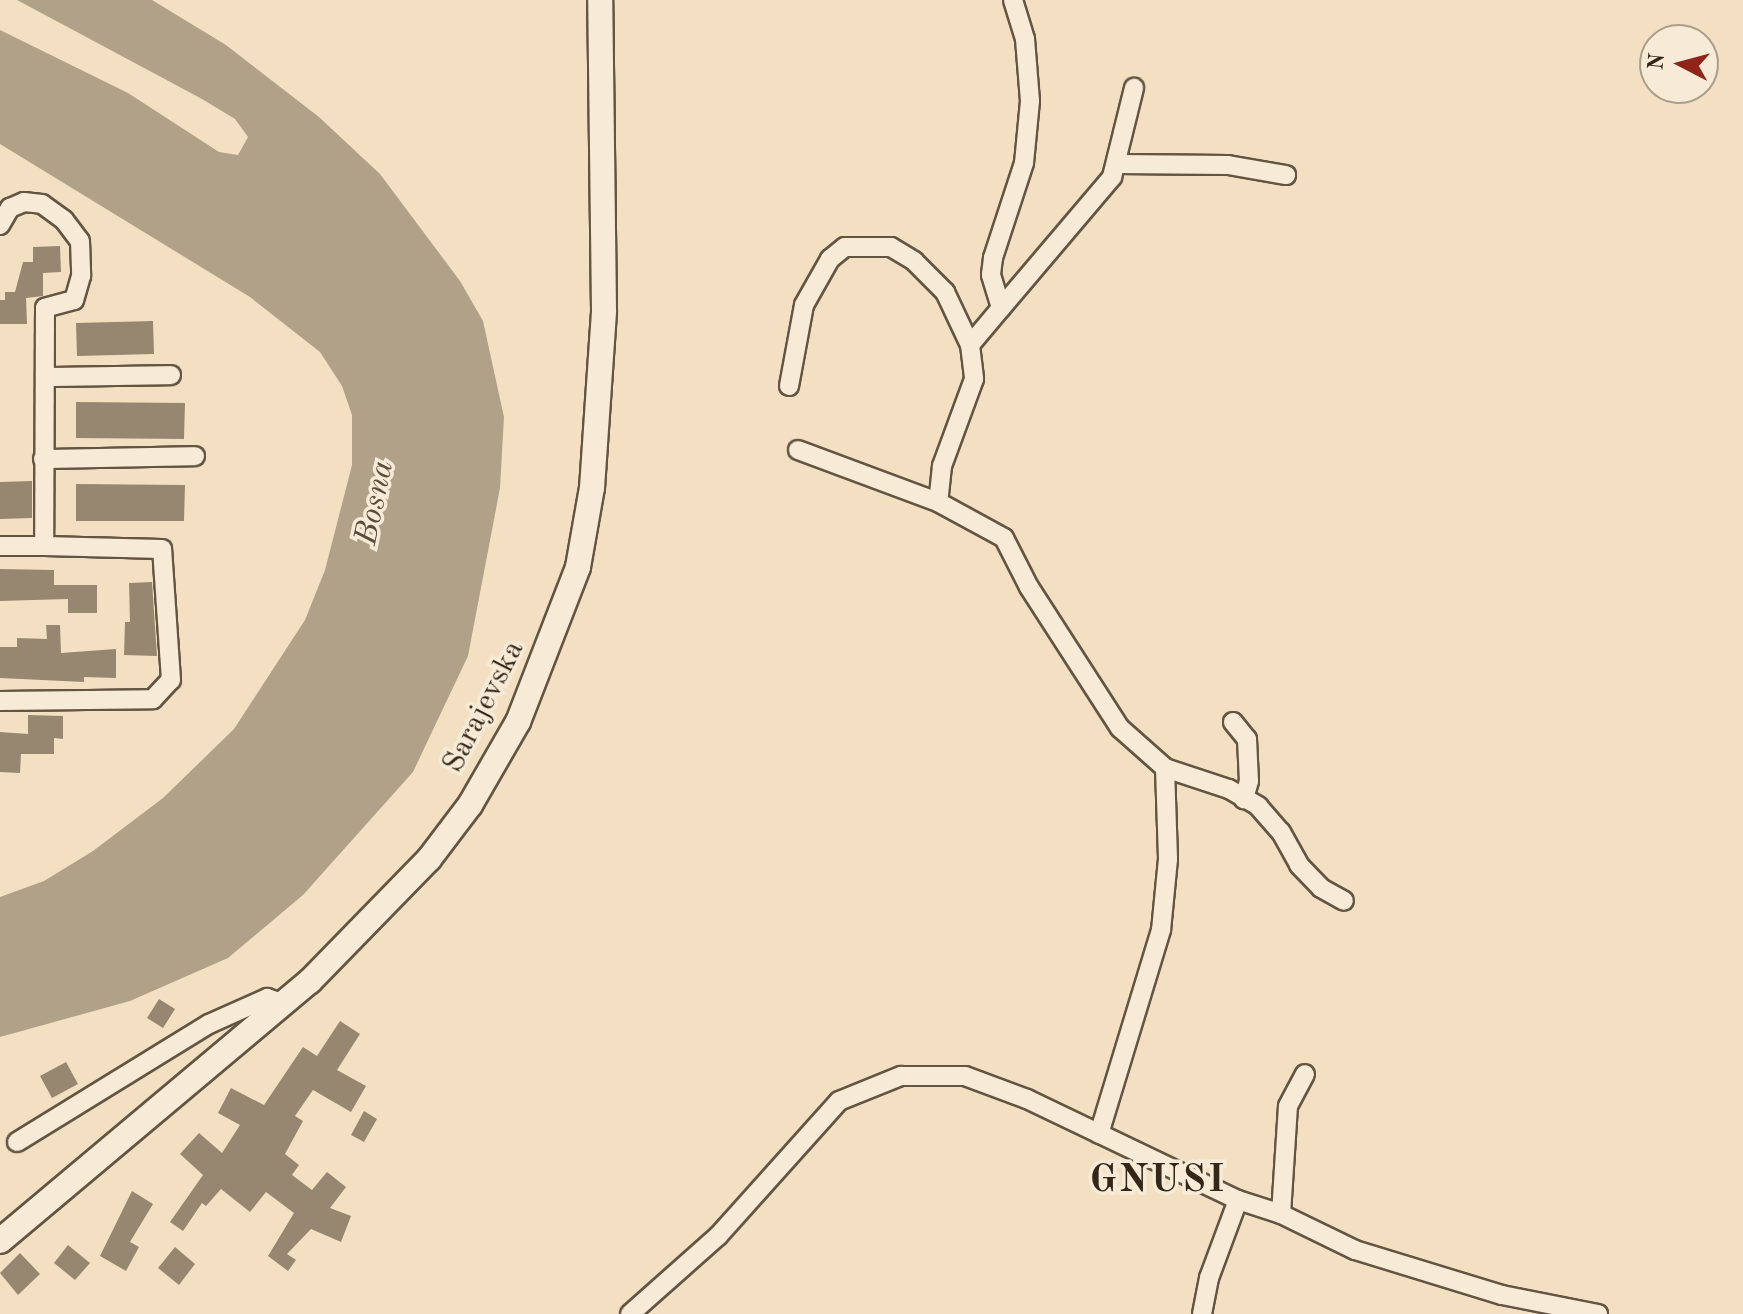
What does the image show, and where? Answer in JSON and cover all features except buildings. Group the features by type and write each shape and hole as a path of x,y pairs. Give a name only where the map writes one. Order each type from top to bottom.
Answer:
{"main road":[{"name":"Sarajevska","path":"0,1241 284,1004 429,859 470,805 518,722 578,567 601,399 600,0"}],"street":[{"path":"1001,308 991,275 993,258 1024,163 1030,101 1025,39 1013,0"},
{"path":"970,345 1101,194 1118,164 1134,88"},
{"path":"1118,164 1228,165 1286,175"},
{"path":"0,225 10,208 24,202 42,204 64,220 80,241 81,276 74,300 45,308 44,546"},
{"path":"789,386 804,305 830,259 845,247 891,247 914,261 945,292 970,345 974,379 942,466 938,502"},
{"path":"45,377 171,375"},
{"path":"798,450 938,502 1004,538 1029,587 1120,728 1165,768 1244,799 1269,816 1299,865 1321,888 1344,901"},
{"path":"43,459 195,456"},
{"path":"0,546 162,549 171,680 153,699 0,701"},
{"path":"1233,722 1247,739 1249,781 1244,799"},
{"path":"1099,1134 1161,930 1168,859 1165,768"},
{"path":"17,1142 209,1024 267,998 284,1004"},
{"path":"1281,1214 1288,1106 1305,1074"},
{"path":"630,1314 718,1236 839,1101 869,1084 901,1076 965,1076 1099,1134 1238,1200 1281,1214 1355,1250 1502,1295 1598,1314"},
{"path":"1202,1314 1209,1278 1238,1200"}],"water":[{"name":"Bosna","path":"17,0 152,0 226,45 319,117 380,174 460,281 483,321 504,417 500,488 468,656 413,772 303,895 228,958 130,1001 0,1037 0,897 44,881 93,851 163,798 234,729 305,620 325,570 352,465 352,415 342,386 320,352 250,297 0,144 0,30 128,93 219,152 238,155 248,137 235,119 202,99"}],"district":[{"name":"GNUSI","path":"1158,1182"}]}
